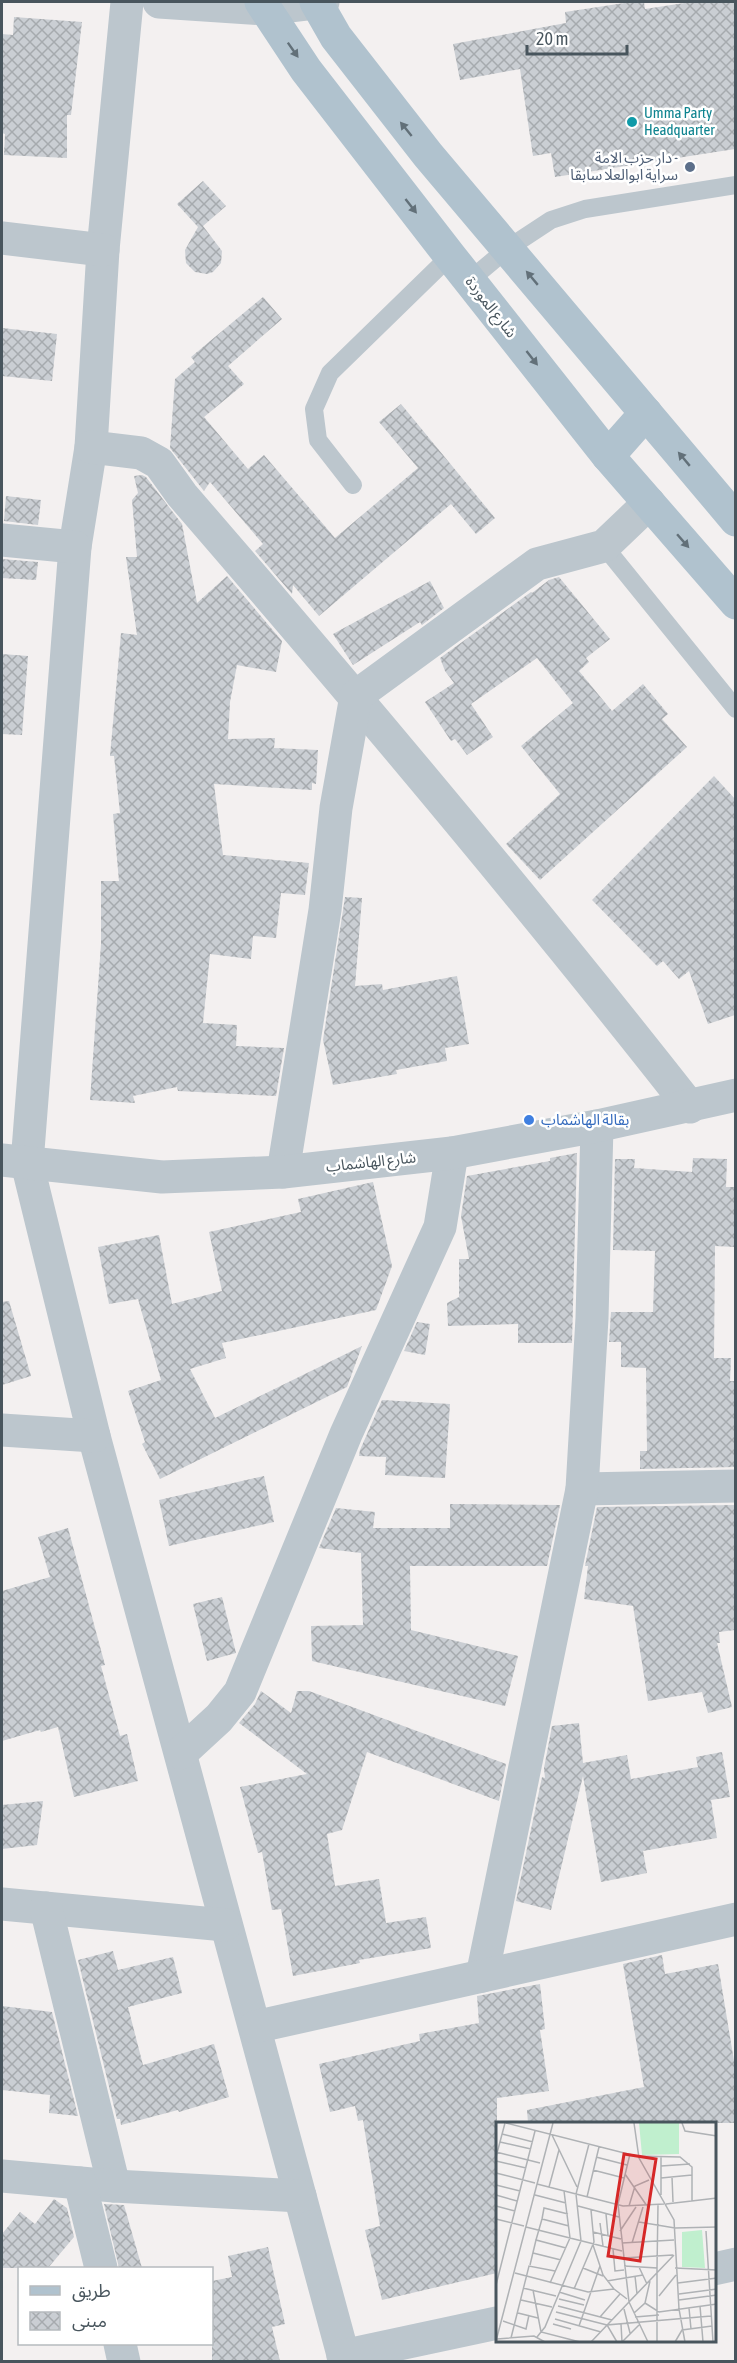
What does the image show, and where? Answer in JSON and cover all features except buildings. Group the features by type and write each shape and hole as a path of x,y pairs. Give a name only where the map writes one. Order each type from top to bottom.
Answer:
{"main road":[{"path":"318,2 336,37 364,75 735,520"},
{"name":"شارع الموردة","path":"263,5 306,70 608,456 735,603"},
{"path":"608,456 646,413"}],"street":[{"path":"127,2 103,250 91,447 75,547 14,1162 94,1436 344,2359 496,2323"},
{"path":"159,2 263,5 318,2"},
{"path":"2,238 103,250"},
{"path":"91,447 141,453 159,463 182,495 356,696 582,969 690,1107"},
{"path":"283,1172 325,910 336,808 356,696 537,564 604,546 650,503"},
{"path":"2,540 75,547"},
{"name":"شارع الهاشماب","path":"14,1162 162,1177 283,1172 452,1153 690,1107 735,1095"},
{"path":"482,1976 582,1489 592,1318 597,1126"},
{"path":"181,1753 219,1719 240,1692 346,1434 440,1227 452,1153"},
{"path":"2,1430 94,1436"},
{"path":"582,1489 735,1486"},
{"path":"2,1904 225,1925"},
{"path":"46,1908 114,2186"},
{"path":"255,2027 735,1919"},
{"path":"2,2176 114,2186 300,2196"},
{"path":"80,2183 101,2267"},
{"path":"716,2269 735,2264"},
{"path":"120,2345 124,2361"}],"lane":[{"path":"353,485 318,440 314,409 330,373 460,268 507,249 551,220 585,209 735,185"},
{"path":"604,546 735,709"}],"place":[{"name":"Umma Party Headquarter","path":"632,122"},
{"name":"دار حزب الامة - سراية ابوالعلا سابقا","path":"690,167"},
{"name":"بقالة الهاشماب","path":"529,1120"}]}
